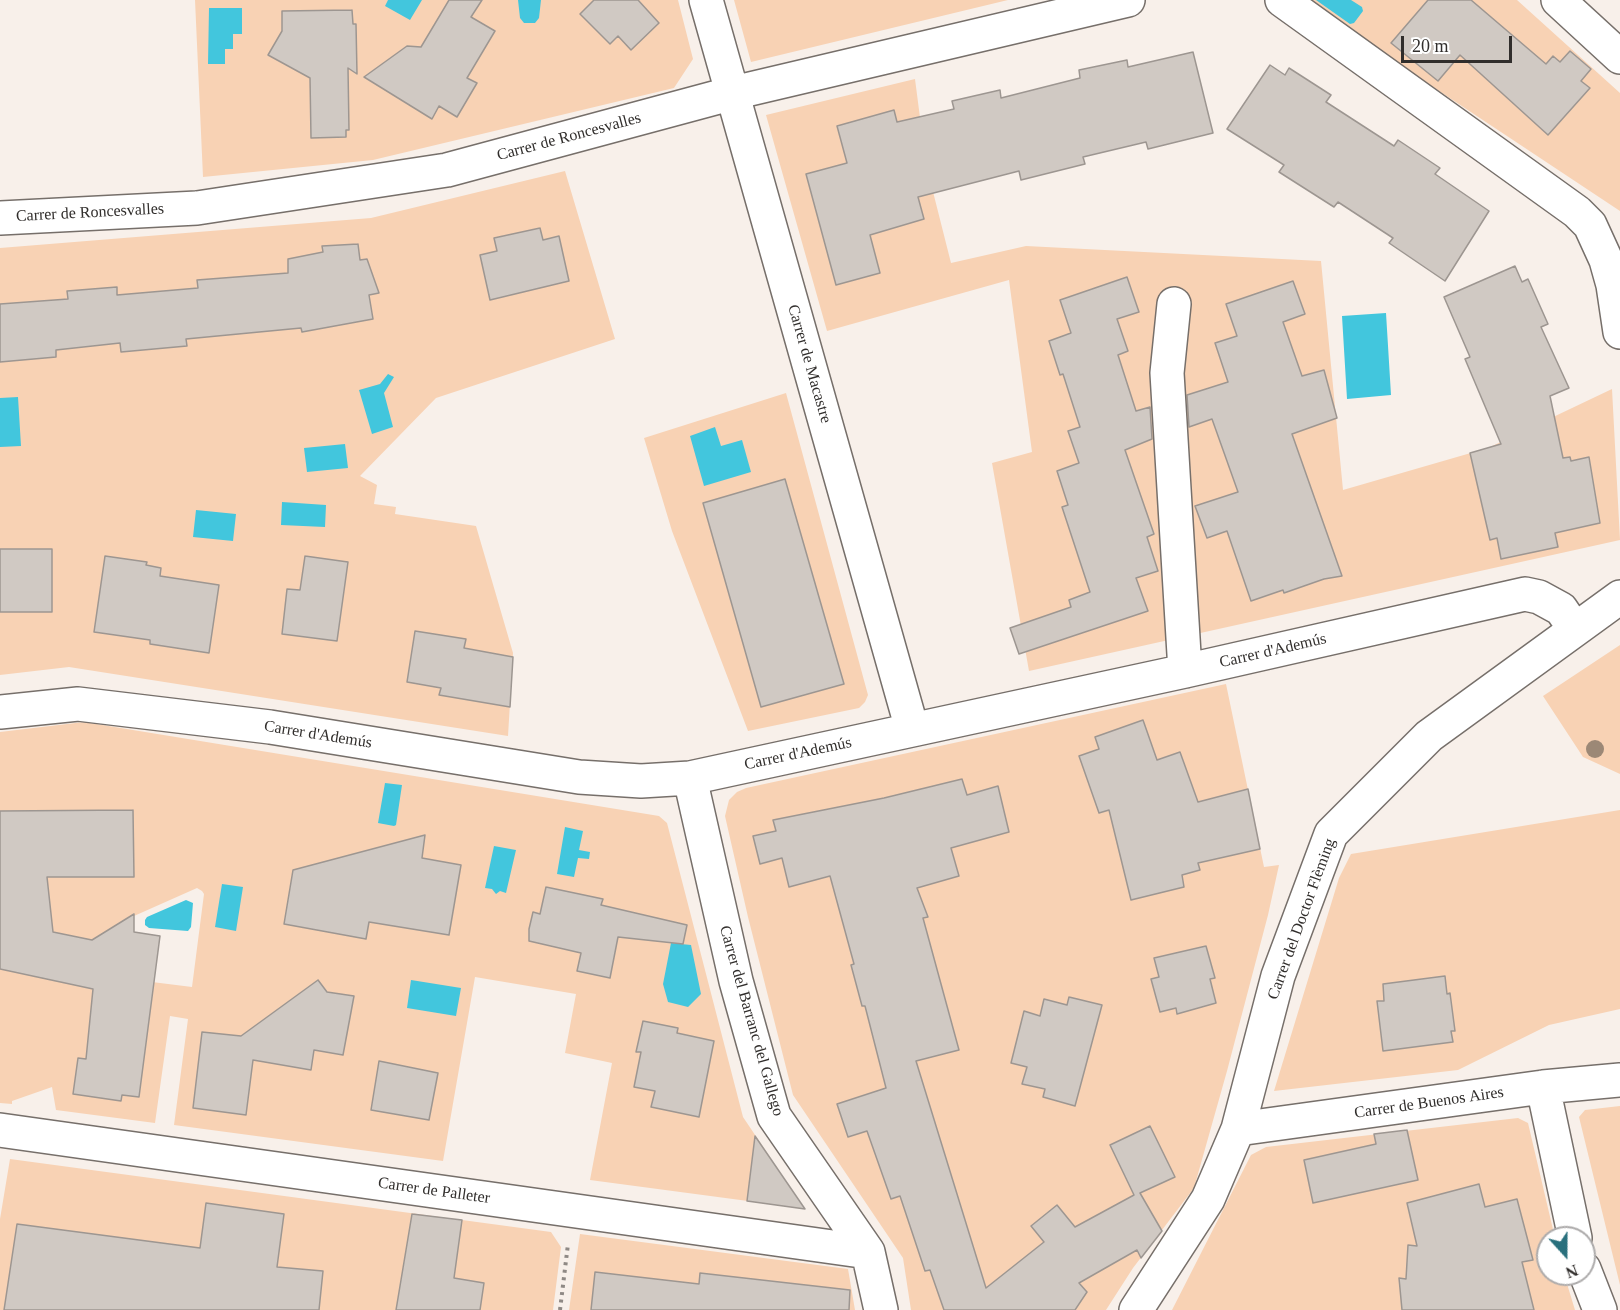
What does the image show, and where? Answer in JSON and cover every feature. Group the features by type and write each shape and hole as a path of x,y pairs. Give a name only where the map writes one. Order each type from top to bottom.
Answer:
{"street":[{"name":"Carrer de Macastre","path":"706,0 912,729"},
{"name":"Carrer de Roncesvalles","path":"0,218 197,208 447,170 733,93 1128,0"},
{"path":"1282,0 1577,212 1590,225 1606,260 1613,285 1620,332"},
{"path":"1558,0 1620,57"},
{"path":"1174,304 1167,373 1185,671"},
{"name":"Carrer d'Ademús","path":"0,712 78,704 270,727 579,777 641,781 690,778 1185,671 1525,594 1539,597 1561,609 1574,628"},
{"name":"Carrer del Doctor Flèming","path":"1136,1310 1208,1198 1238,1129 1278,976 1331,834 1429,736 1574,628 1620,597"},
{"name":"Carrer del Barranc del Gallego","path":"690,778 736,981 774,1116 868,1252 881,1310"},
{"name":"Carrer de Buenos Aires","path":"1238,1129 1543,1087 1620,1080"},
{"path":"1543,1087 1572,1226"},
{"name":"Carrer de Palleter","path":"0,1130 868,1252"},
{"path":"1591,1286 1600,1310"}],"path":[{"path":"560,1310 572,1211"}],"shaded area":[{"path":"195,0 678,0 693,59 674,88 373,160 203,177"},
{"path":"734,0 1008,0 751,62"},
{"path":"1302,0 1517,0 1620,93 1620,211"},
{"path":"915,79 926,164 951,263 1026,246 1321,261 1343,490 1488,448 1612,389 1620,540 1029,671 992,463 1032,452 1009,280 827,331 766,115"},
{"path":"565,171 615,339 436,398 360,476 377,485 374,504 396,507 395,514 476,526 513,653 508,736 69,667 0,675 0,248 371,218"},
{"path":"786,393 868,695 859,708 748,731 672,531 644,438"},
{"path":"1620,645 1620,774 1583,757 1543,696"},
{"path":"1226,684 1264,867 1279,865 1227,1071 1194,1188 1133,1268 1106,1310 911,1310 903,1258 793,1095 725,816 729,800 737,792 746,788"},
{"path":"84,722 659,816 667,823 743,1117 798,1199 793,1207 590,1180 612,1063 565,1053 576,994 475,977 443,1161 174,1125 188,1019 170,1016 155,1123 56,1110 52,1087 12,1101 12,1104 0,1103 0,732","holes":["197,888 204,894 192,987 80,973 81,946 134,916"]},
{"path":"1620,810 1620,1009 1549,1025 1458,1070 1274,1091 1339,878 1351,854"},
{"path":"1620,1106 1620,1285 1579,1117 1585,1110"},
{"path":"1518,1118 1528,1123 1552,1226 1536,1226 1536,1286 1568,1286 1575,1310 1172,1310 1251,1155 1266,1147"},
{"path":"10,1159 551,1232 561,1247 553,1310 0,1310 0,1219"},
{"path":"580,1234 848,1269 855,1310 569,1310"}],"water":[{"path":"388,0 422,0 410,20 385,6"},
{"path":"518,0 541,0 539,18 535,23 524,23 520,18"},
{"path":"1316,0 1351,0 1362,7 1363,11 1354,23 1350,24"},
{"path":"209,8 242,8 242,34 233,34 233,49 225,49 225,64 208,64"},
{"path":"1386,313 1391,395 1347,399 1342,316"},
{"path":"388,374 394,377 384,393 393,427 372,434 359,390 380,384"},
{"path":"18,397 21,446 0,447 0,398"},
{"path":"715,427 721,446 742,440 751,472 704,486 690,436"},
{"path":"345,444 348,468 307,472 304,448"},
{"path":"282,502 326,505 325,527 281,525"},
{"path":"196,510 236,514 233,541 193,537"},
{"path":"385,783 402,785 394,826 378,823"},
{"path":"565,827 583,831 579,850 590,852 589,859 578,858 574,877 557,874"},
{"path":"494,846 516,850 506,893 500,891 496,894 492,889 485,888"},
{"path":"222,884 243,887 236,931 215,927"},
{"path":"186,900 193,903 191,927 188,931 149,928 145,925 147,917"},
{"path":"671,943 691,945 701,994 688,1007 668,1002 663,984"},
{"path":"411,980 461,988 456,1016 407,1008"}],"building":[{"path":"449,0 482,0 471,17 495,31 467,78 477,83 457,117 439,106 432,119 364,77 407,46 421,47"},
{"path":"594,0 638,0 659,23 631,50 618,36 610,44 580,14"},
{"path":"1428,0 1471,0 1546,64 1553,56 1560,62 1570,51 1591,69 1581,81 1590,88 1548,135 1460,55 1438,81 1391,43"},
{"path":"352,10 353,24 356,24 357,74 348,68 349,130 346,130 346,137 311,138 310,78 268,55 282,31 282,11"},
{"path":"1193,52 1213,133 1148,149 1146,142 1083,157 1085,164 1021,180 1019,171 918,197 924,219 870,235 880,273 836,285 806,174 847,163 837,126 894,110 897,122 954,109 952,101 1000,90 1001,98 1080,78 1079,70 1127,60 1128,67"},
{"path":"1270,65 1285,75 1289,68 1331,95 1326,102 1394,146 1398,140 1440,168 1435,174 1489,211 1445,281 1389,243 1393,238 1338,202 1334,207 1279,172 1284,165 1227,129"},
{"path":"540,228 543,240 559,236 569,281 490,300 480,255 497,251 494,238"},
{"path":"358,244 360,260 367,259 379,293 369,295 373,319 302,332 301,328 186,339 187,346 121,352 120,343 56,350 56,357 0,362 0,304 68,299 67,291 117,287 117,295 198,288 197,280 288,273 288,259 323,252 322,246"},
{"path":"1515,266 1522,282 1528,279 1548,324 1541,327 1569,388 1550,396 1563,458 1570,457 1571,461 1589,457 1600,523 1555,533 1558,547 1501,559 1497,538 1490,540 1470,453 1501,444 1465,359 1470,357 1444,297"},
{"path":"1127,277 1139,312 1117,319 1128,351 1118,355 1136,411 1150,407 1152,439 1125,450 1154,534 1147,537 1158,571 1136,578 1148,611 1019,654 1010,628 1071,607 1069,600 1090,592 1062,507 1068,505 1057,471 1079,463 1068,431 1080,427 1063,374 1060,375 1049,341 1071,333 1060,300"},
{"path":"1293,281 1305,314 1283,322 1302,376 1324,370 1337,418 1292,434 1342,576 1324,579 1284,593 1283,590 1251,601 1227,531 1207,538 1195,506 1238,492 1212,419 1189,427 1187,395 1228,382 1215,343 1237,336 1226,304"},
{"path":"785,479 844,684 761,707 703,503"},
{"path":"0,549 52,549 52,612 0,612"},
{"path":"105,556 147,562 146,565 161,568 160,576 219,585 209,653 150,644 150,640 94,632"},
{"path":"305,556 348,562 337,641 282,634 287,589 300,590"},
{"path":"415,631 466,639 464,648 513,657 510,707 439,695 441,688 407,682"},
{"path":"1143,720 1157,760 1180,752 1198,802 1248,789 1260,849 1198,863 1200,870 1182,875 1184,887 1131,900 1109,810 1099,813 1079,756 1099,749 1095,737"},
{"path":"962,779 967,795 998,786 1009,832 951,848 959,876 917,888 928,917 923,918 959,1050 916,1061 986,1288 1044,1242 1031,1226 1057,1205 1075,1227 1134,1195 1110,1145 1150,1126 1175,1177 1140,1193 1162,1231 1141,1258 1137,1250 1079,1283 1087,1292 1075,1310 944,1310 930,1270 925,1271 900,1196 891,1199 867,1131 848,1137 837,1104 886,1088 865,1006 862,1006 851,965 854,964 830,876 789,887 782,858 760,864 753,836 776,831 773,820 884,798"},
{"path":"133,810 134,877 47,877 53,932 92,940 134,914 134,932 160,936 139,1097 122,1095 121,1101 73,1094 78,1058 86,1059 93,989 0,969 0,811"},
{"path":"425,835 422,858 461,865 449,935 369,922 366,939 284,924 293,870"},
{"path":"546,887 603,899 601,905 687,925 683,944 618,937 610,978 577,971 581,953 529,941 533,912 540,914"},
{"path":"1206,946 1215,978 1210,979 1216,1003 1177,1014 1176,1008 1160,1012 1151,979 1159,977 1154,958"},
{"path":"1445,976 1447,994 1450,993 1455,1031 1451,1031 1453,1042 1383,1051 1377,1001 1384,1001 1383,984"},
{"path":"318,980 327,992 354,996 343,1055 314,1050 311,1070 253,1060 246,1115 193,1108 202,1032 241,1036"},
{"path":"1069,997 1102,1005 1075,1106 1043,1097 1045,1089 1022,1084 1027,1067 1011,1063 1024,1011 1040,1016 1044,999 1067,1005"},
{"path":"643,1021 678,1028 677,1033 714,1041 699,1117 651,1107 655,1091 634,1087 641,1052 636,1052"},
{"path":"379,1061 438,1073 429,1120 371,1110"},
{"path":"1407,1130 1418,1180 1313,1203 1304,1160 1376,1144 1374,1134"},
{"path":"755,1136 805,1209 747,1201"},
{"path":"1479,1184 1485,1207 1517,1199 1533,1260 1522,1262 1534,1310 1402,1310 1399,1278 1406,1279 1408,1245 1417,1246 1407,1203"},
{"path":"206,1203 284,1214 277,1267 323,1271 319,1310 4,1310 17,1224 200,1248"},
{"path":"412,1214 462,1220 454,1278 484,1283 480,1310 396,1310"},
{"path":"595,1272 699,1284 700,1273 850,1290 849,1310 591,1310"}]}
